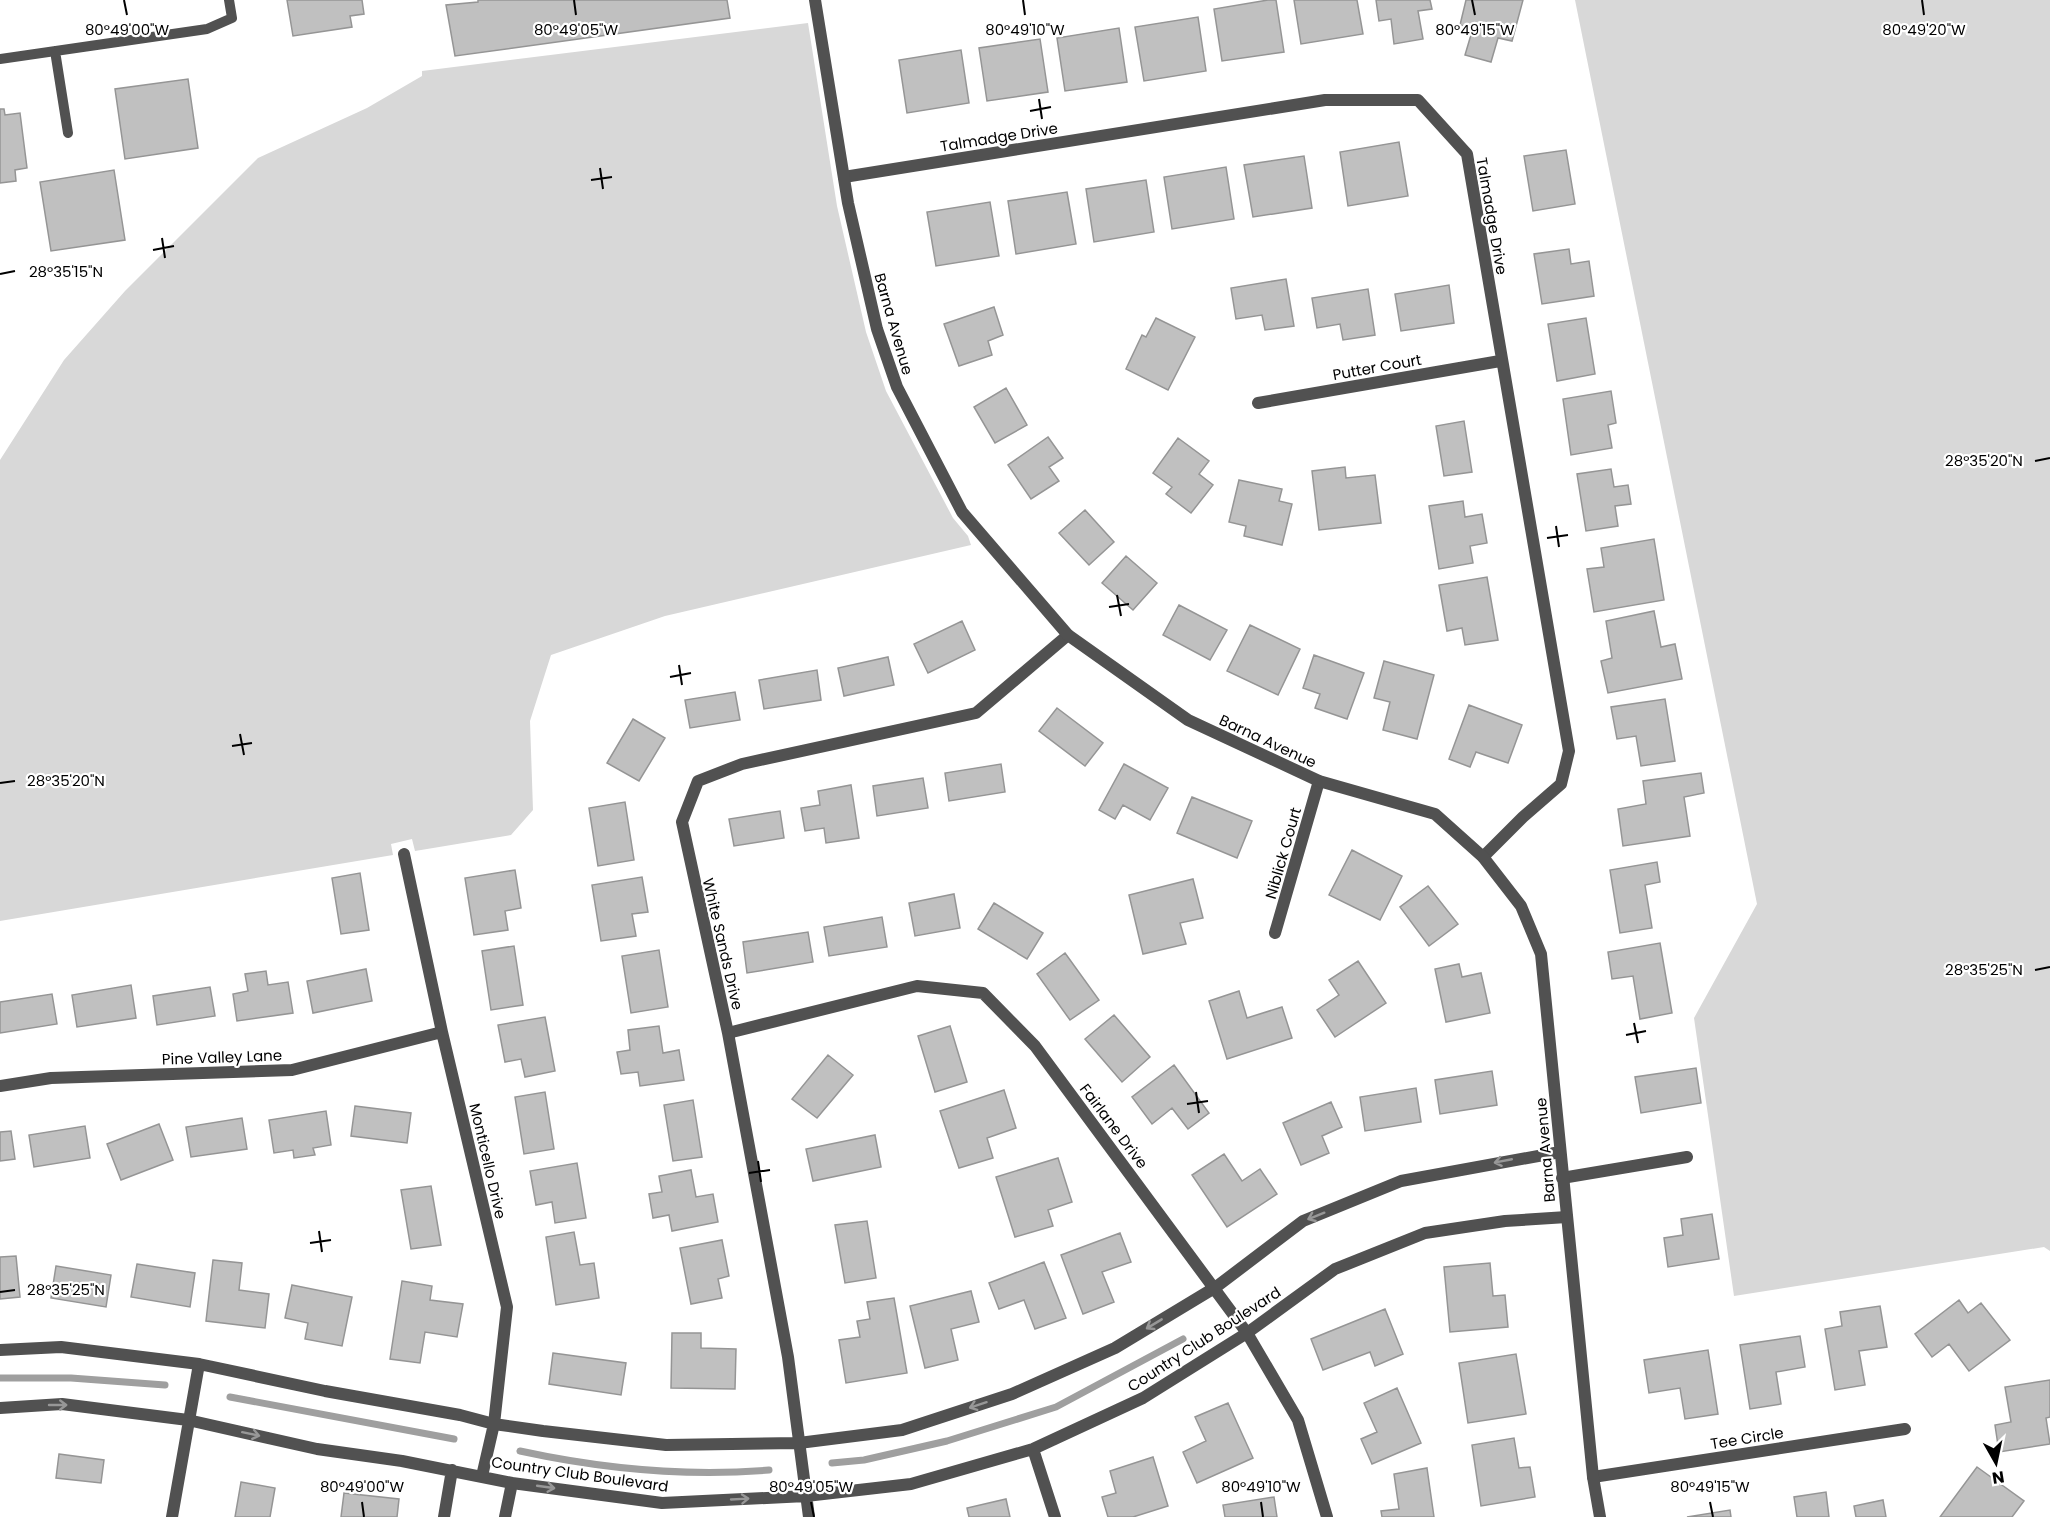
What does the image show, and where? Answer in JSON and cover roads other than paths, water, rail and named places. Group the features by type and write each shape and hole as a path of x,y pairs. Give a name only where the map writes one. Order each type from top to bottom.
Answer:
{"street":[{"name":"Barna Avenue","path":"815,0 848,203 877,329 897,387 962,513 1068,635 1188,720 1319,781 1435,814 1484,857 1521,906 1541,954 1593,1477 1600,1517"},
{"name":"Talmadge Drive","path":"844,177 1325,100 1418,100 1467,154 1500,361 1569,751 1561,784 1523,817 1484,857"},
{"name":"Putter Court","path":"1258,403 1500,361"},
{"name":"White Sands Drive","path":"809,1517 788,1357 728,1033 682,822 698,781 742,764 976,713 1068,635"},
{"name":"Niblick Court","path":"1275,933 1319,781"},
{"name":"Monticello Drive","path":"404,854 442,1032 507,1308 495,1424 482,1476"},
{"name":"Fairlane Drive","path":"728,1033 917,986 983,993 1035,1046 1216,1287 1247,1333 1298,1419 1327,1517"},
{"name":"Pine Valley Lane","path":"0,1086 51,1078 292,1070 442,1032"},
{"path":"0,1350 61,1347 199,1364 325,1391 460,1415 495,1424 666,1445 799,1443 902,1430 1012,1394 1115,1348 1216,1287 1303,1221 1401,1181 1560,1152"},
{"path":"1562,1178 1687,1157"},
{"name":"Country Club Boulevard","path":"0,1408 62,1404 188,1420 317,1449 452,1470 513,1483 662,1503 806,1496 911,1484 1033,1449 1143,1398 1247,1333 1335,1269 1425,1233 1504,1221 1567,1217"},
{"path":"172,1517 199,1364"},
{"name":"Tee Circle","path":"1593,1477 1905,1429"},
{"path":"1033,1449 1055,1517"},
{"path":"444,1517 452,1470"},
{"path":"506,1517 513,1483"}],"lane":[{"path":"0,59 207,29 232,18 229,0"},
{"path":"55,51 68,133"}],"waterway":[{"path":"832,1463 864,1460 947,1441 1056,1407 1183,1339"},
{"path":"0,1378 71,1378 165,1385"},
{"path":"230,1397 454,1439"},
{"path":"520,1451 582,1463 644,1470 706,1473 769,1470"}]}
